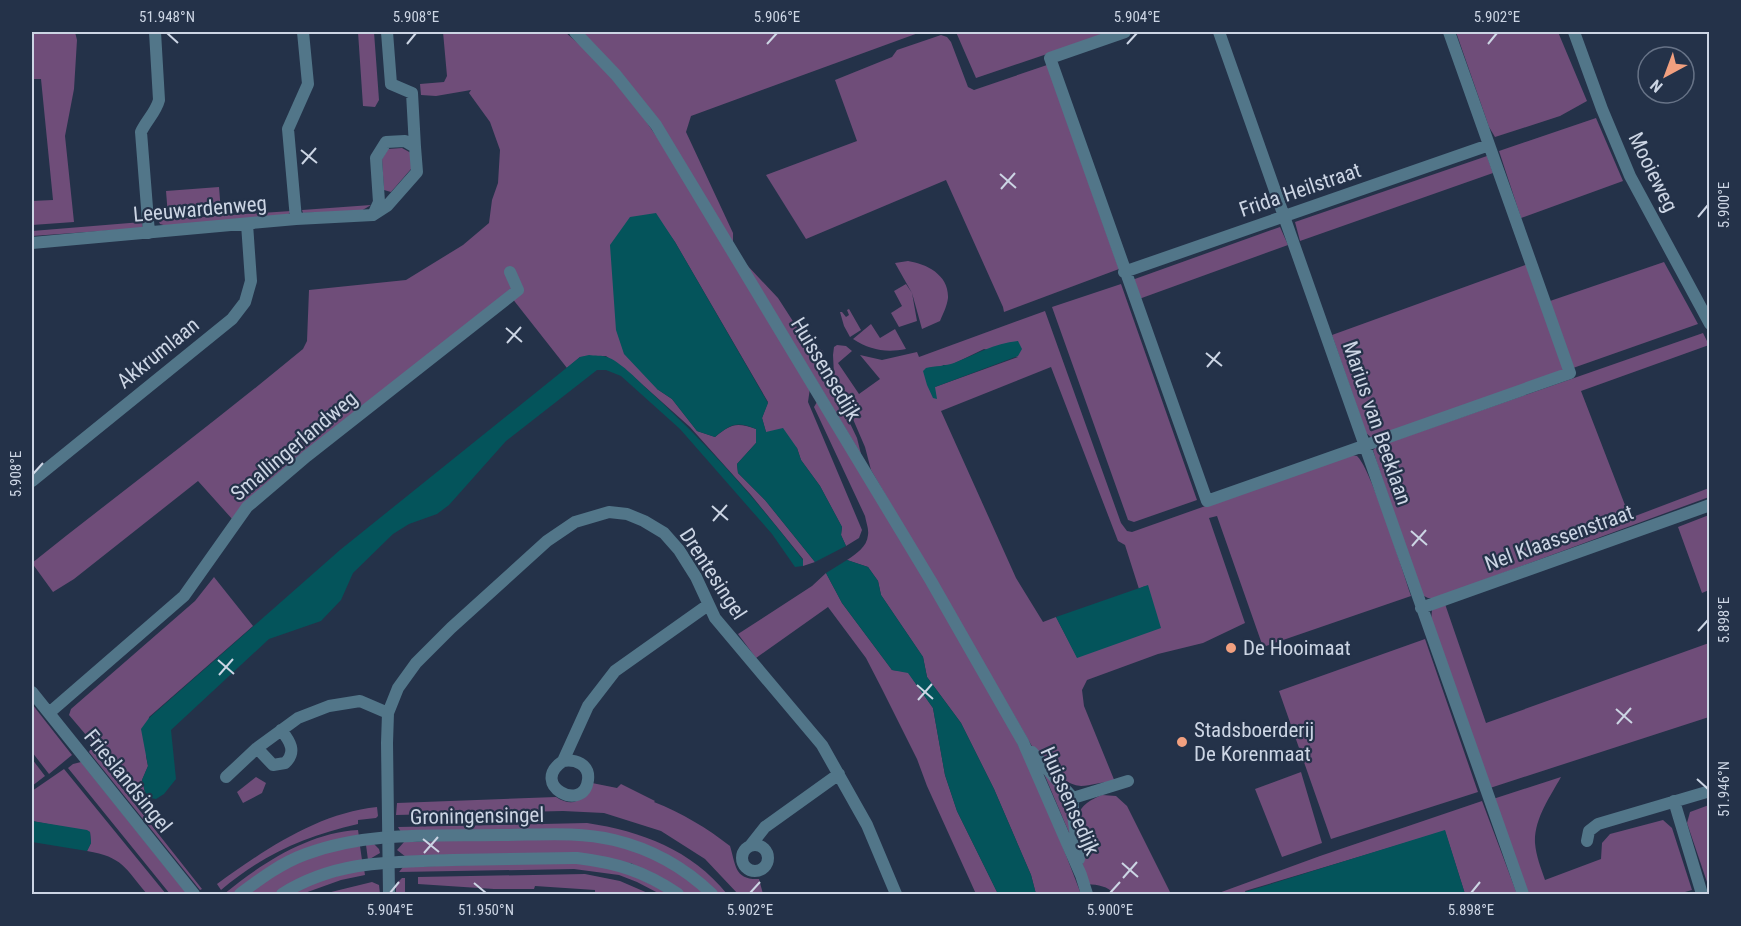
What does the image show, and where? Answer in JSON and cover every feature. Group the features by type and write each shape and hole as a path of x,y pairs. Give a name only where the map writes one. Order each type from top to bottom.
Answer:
{"street":[{"path":"149,233 141,132 146,120 158,106 159,100 155,32"},
{"path":"296,219 288,129 308,84 303,32"},
{"path":"373,215 387,206 417,172 412,93 391,84 387,32"},
{"name":"Huissensedijk","path":"575,32 616,75 656,124 931,581 1023,742 1081,875 1087,894"},
{"path":"1125,32 1050,58 1207,501 1366,451 1570,373 1449,32"},
{"name":"Marius van Beeklaan","path":"1219,32 1523,894"},
{"name":"Mooieweg","path":"1574,32 1602,109 1630,176 1710,324"},
{"path":"373,215 379,202 376,158 386,142 405,141 416,147"},
{"name":"Frida Heilstraat","path":"1124,272 1489,145"},
{"name":"Leeuwardenweg","path":"32,243 296,219 373,215"},
{"name":"Akkrumlaan","path":"32,481 232,319 245,302 251,280 248,224"},
{"name":"Smallingerlandweg","path":"49,713 184,596 247,507 316,449 518,290 510,272"},
{"name":"Nel Klaassenstraat","path":"1421,608 1710,505"},
{"name":"Drentesingel","path":"389,894 388,713 398,688 416,663 451,627 547,541 575,522 609,512 627,514 644,520 664,533 679,550 715,618 822,745 867,825 896,894"},
{"path":"563,761 588,706 615,671 708,605"},
{"name":"Frieslandsingel","path":"32,692 194,894"},
{"path":"226,777 257,748 298,718 329,706 360,701 388,713"},
{"path":"257,748 273,765 285,763 292,754 292,746 281,730"},
{"name":"Huissensedijk","path":"1023,742 1073,798 1081,875"},
{"path":"750,846 765,827 839,774"},
{"path":"1073,798 1128,781"},
{"path":"1587,841 1589,831 1598,824 1710,791"},
{"path":"1674,801 1702,894"},
{"name":"Groningensingel","path":"240,894 268,873 304,854 338,844 388,837 579,834 614,840 647,850 676,864 696,878 712,894"},
{"name":"Groningensingel","path":"282,894 331,871 366,863 577,858 630,867 657,880 678,894"}],"shaded area":[{"path":"32,32 75,32 77,40 74,89 65,136 74,222 32,225 32,201 53,200 41,79 32,79"},
{"path":"358,32 374,32 379,100 375,107 363,106"},
{"path":"443,32 565,32 587,51 627,94 677,166 810,388 808,402 862,530 859,538 846,546 841,535 842,527 820,486 801,460 797,448 766,432 762,418 768,402 675,242 655,214 657,389 672,399 697,431 715,437 734,425 756,429 756,443 737,464 738,473 765,500 815,562 803,566 803,559 751,495 690,427 635,378 606,356 580,357 567,368 508,293 233,520 198,481 74,579 53,592 32,563 303,349 307,341 309,290 406,280 463,245 489,223 492,200 498,183 500,150 490,122 469,93 471,90 436,96 421,95 420,84 444,82 447,76"},
{"path":"583,32 921,32 691,116 686,132 733,233 733,242"},
{"path":"956,32 1112,32 976,78"},
{"path":"1456,32 1558,32 1587,101 1560,116 1495,137 1489,127"},
{"path":"941,35 947,37 951,42 968,87 974,90 1047,65 1119,269 1004,312 946,180 806,239 766,175 857,141 835,80 892,57 897,50"},
{"path":"1596,118 1623,181 1521,218 1499,151"},
{"path":"402,148 411,153 411,169 391,192 384,190 382,159 388,149"},
{"path":"1487,156 1493,173 1300,241 1295,222"},
{"path":"219,187 221,212 168,216 166,191"},
{"path":"371,205 361,211 303,213 302,210"},
{"path":"291,211 287,216 167,226 160,224 158,220"},
{"path":"656,213 768,403 762,418 766,432 783,428 797,448 801,460 820,486 842,527 841,535 846,546 815,562 765,500 738,473 737,464 756,443 756,429 734,425 715,437 697,431 672,399 657,389 624,354 616,330 610,245 630,217"},
{"path":"142,222 143,228 32,236 32,231"},
{"path":"1280,227 1288,245 1139,299 1132,280"},
{"path":"908,261 936,272 945,283 947,290 948,298 940,321 922,329 912,293 895,263"},
{"path":"1664,262 1698,324 1573,368 1550,301"},
{"path":"745,263 778,298 807,343 823,351 826,373 857,438 861,454"},
{"path":"1528,264 1565,371 1372,438 1366,433 1332,335"},
{"path":"906,284 912,293 917,321 899,327 891,313 902,306 894,291"},
{"path":"1121,284 1197,500 1134,522 1128,520 1052,307"},
{"path":"849,309 861,330 850,337 840,312 846,317 849,315 847,310"},
{"path":"1045,311 1121,523 1127,531 1132,532 1341,458 1357,456 1363,464 1378,499 1411,596 1263,647 1217,516 1209,518 1245,623 1203,643 1158,654 1087,680 1082,690 1084,706 1115,782 1074,785 1054,772 1033,748 871,470 865,447 834,375 833,355 834,347 837,345 846,346 852,351 838,363 859,394 880,379 860,355 882,360 917,352 919,357","holes":["984,349 1018,357 935,387 943,365 951,365","1051,367 1118,541 1125,545 1139,589 1145,586 1077,657 1056,617 1043,622 1016,578 941,411"]},
{"path":"871,324 880,338 895,329 906,349 878,350 853,339"},
{"path":"1703,333 1709,345 1581,391 1630,518 1709,488 1709,497 1435,598 1422,595 1376,460 1373,450 1376,447"},
{"path":"1018,341 1022,349 1018,356 935,387 937,399 933,398 923,371 926,368 951,364 993,347"},
{"path":"589,355 607,357 622,366 688,428 766,514 803,560 803,566 795,567 772,534 680,429 621,376 606,370 597,370 506,441 449,505 437,514 409,524 393,534 353,573 341,600 321,621 269,639 171,730 176,779 164,794 156,799 151,798 145,792 142,780 148,766 141,729 149,718 340,550 580,357"},
{"path":"817,402 964,638 1040,788 1081,894 1036,894 1031,875 994,789 961,723 927,677 923,657 881,595 878,581 868,567 847,560 866,543 868,528 865,516 814,407"},
{"path":"1709,515 1709,590 1702,593 1678,527"},
{"path":"847,560 868,567 878,581 881,595 923,657 927,677 961,723 994,789 1031,875 1036,894 998,894 957,811 945,775 933,708 908,673 892,670 842,603 826,573"},
{"path":"826,573 842,603 892,670 908,672 933,708 945,775 957,811 998,894 976,894 917,759 882,689 866,658 828,607 756,658 738,634 812,586"},
{"path":"214,577 253,626 149,717 146,756 148,766 142,780 145,792 144,803 69,715 71,709 195,601"},
{"path":"1148,585 1161,628 1077,658 1056,617"},
{"path":"1445,604 1486,723 1709,643 1709,717 1490,788 1431,621 1432,610"},
{"path":"1425,639 1478,792 1331,839 1279,691"},
{"path":"32,704 72,755 49,774 32,752"},
{"path":"90,750 202,889 200,890 89,752"},
{"path":"32,759 45,776 32,786"},
{"path":"81,762 187,894 170,894 68,768"},
{"path":"64,769 166,894 147,894 116,860 87,851 91,843 90,832 32,821 32,791"},
{"path":"1042,769 1070,801 1076,849"},
{"path":"1301,772 1322,843 1282,857 1255,789"},
{"path":"256,777 266,783 262,793 243,803 237,792"},
{"path":"1561,777 1544,808 1535,834 1536,853 1545,880 1601,859 1602,843 1610,834 1663,820 1672,828 1692,890 1678,894 1529,894 1493,799"},
{"path":"592,783 617,788 621,784 703,827 730,846 737,870 745,877 759,879 763,894 738,894 705,859 661,831 604,813 563,811 396,815 397,803 556,797 563,801 573,802 582,798"},
{"path":"1102,795 1116,796 1127,806 1171,894 1114,894 1099,885 1088,884 1080,850 1078,817 1084,806"},
{"path":"1482,801 1517,894 1465,894 1445,831 1245,891 1246,894 1216,894 1320,856"},
{"path":"1709,805 1708,885 1687,823 1690,812"},
{"path":"377,807 378,816 376,818 358,820 358,824 320,834 286,848 253,866 221,890 217,884 292,835 334,817"},
{"path":"32,821 87,830 90,832 91,843 87,851 32,842"},
{"path":"587,823 646,837 682,854 698,865 727,894 718,894 689,869 657,850 640,842 603,833 583,830 401,832 398,827"},
{"path":"358,830 359,837 246,885 234,894 224,894 254,871 304,843 339,832"},
{"path":"1445,830 1465,894 1246,894 1245,892"},
{"path":"539,838 601,841 656,857 707,894 685,894 631,863 406,857 397,850 404,842"},
{"path":"374,844 380,853 368,860 366,845"},
{"path":"360,846 362,860 283,888 274,894 246,894 300,862 345,848"},
{"path":"573,862 617,868 671,894 660,894 619,875 574,869 399,872 403,867"},
{"path":"364,869 365,875 341,880 302,894 288,894 310,883"},
{"path":"585,874 620,881 650,894 595,894 595,890 535,886 534,889 494,889 418,884 418,877"},
{"path":"405,878 405,894 396,894 396,884"},
{"path":"372,882 379,885 380,894 323,894"}],"place":[{"name":"De Hooimaat","path":"1231,648"},
{"name":"Stadsboerderij De Korenmaat","path":"1182,742"}]}
